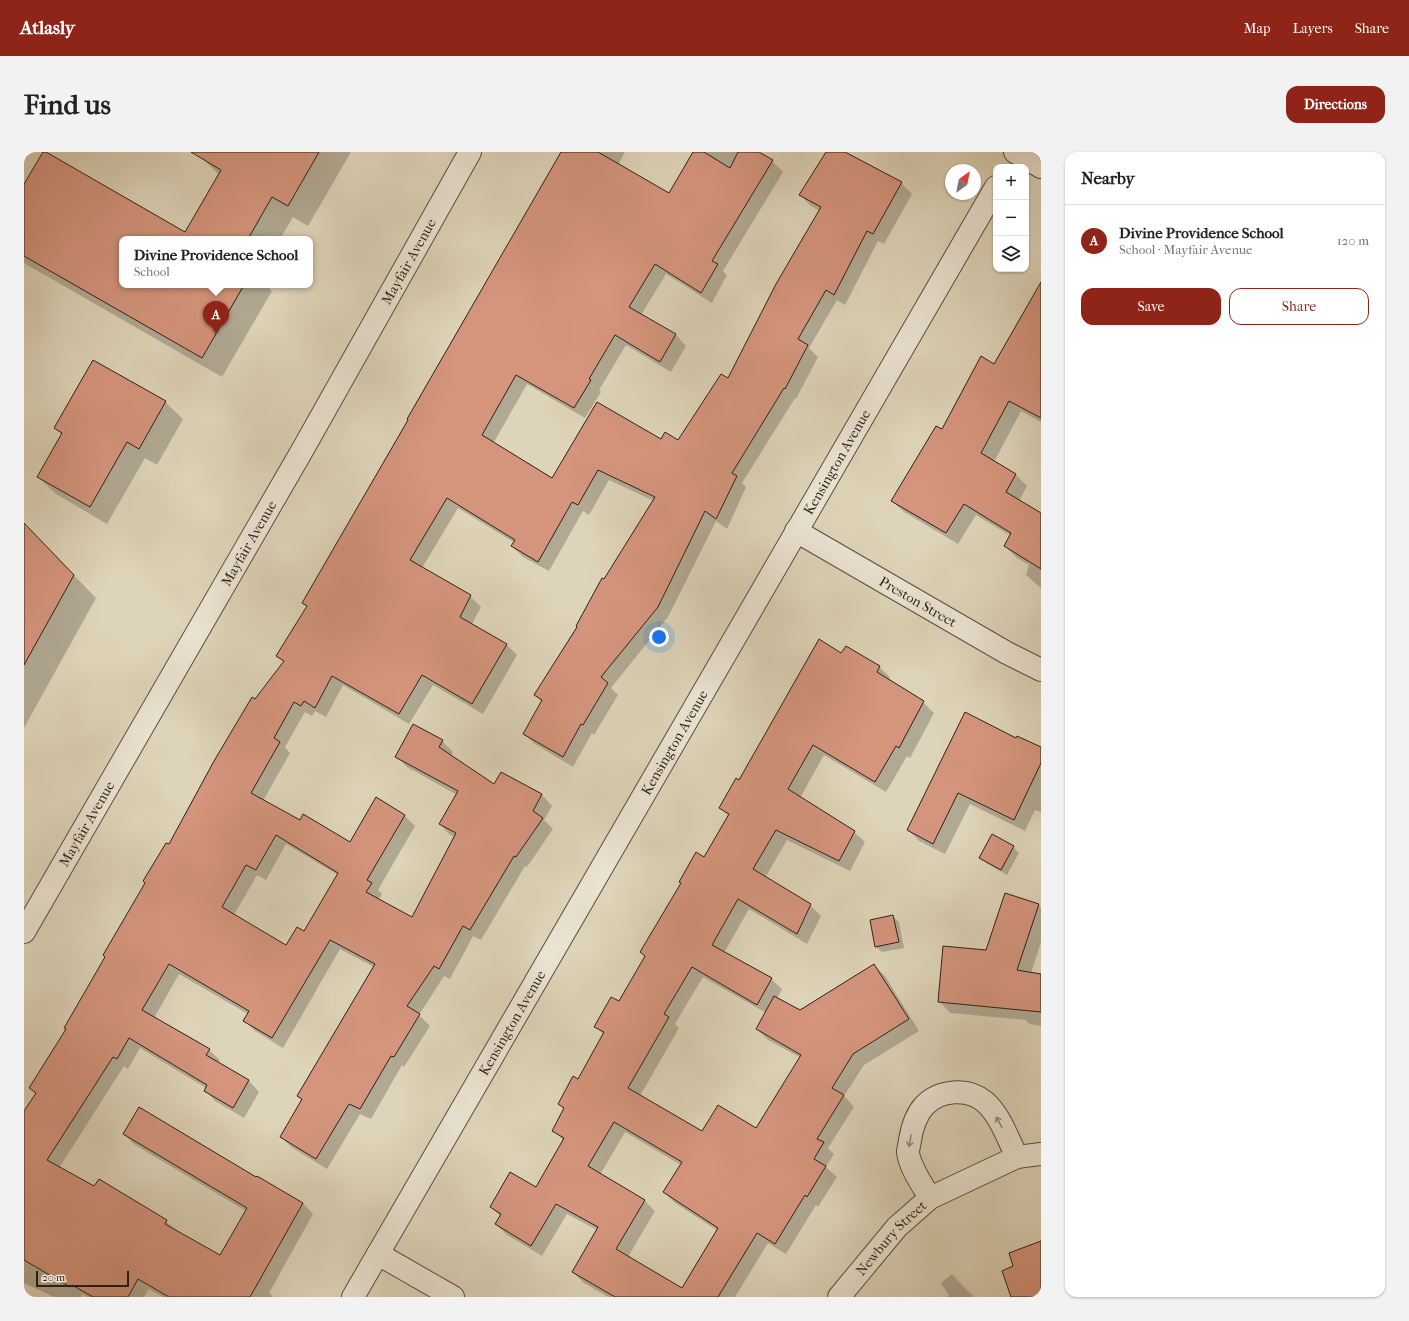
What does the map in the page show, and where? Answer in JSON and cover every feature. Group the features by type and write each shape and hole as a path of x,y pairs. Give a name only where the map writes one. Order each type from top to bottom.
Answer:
{"street":[{"name":"Mayfair Avenue","path":"24,932 304,449 470,152"},
{"path":"1010,164 1016,152 1041,167"},
{"name":"Kensington Avenue","path":"353,1297 993,192"},
{"name":"Preston Street","path":"796,531 1007,653 1041,670"},
{"name":"Newbury Street","path":"930,1198 915,1172 908,1151 913,1125 924,1106 937,1096 954,1091 974,1095 985,1102 998,1118 1017,1157"},
{"name":"Newbury Street","path":"839,1297 897,1227 930,1198 1017,1157 1041,1154"},
{"path":"378,1254 453,1297"}],"building":[{"path":"43,152 46,152 185,232 221,170 191,152 319,152 288,206 272,197 250,236 119,236 119,288 242,288 202,358 24,256 24,184"},
{"path":"561,152 598,152 669,193 693,152 704,152 730,168 738,152 759,152 773,160 712,261 718,264 701,293 655,264 629,307 676,334 660,362 615,335 574,408 516,375 482,435 552,478 597,402 661,439 665,432 678,440 721,374 728,378 776,284 821,207 799,195 826,152 845,152 902,182 873,234 867,231 834,295 826,290 798,339 808,345 785,389 784,388 732,473 737,476 716,519 705,511 658,607 601,677 608,683 583,725 581,724 563,757 523,734 542,700 534,695 577,627 576,626 602,578 604,579 655,497 598,470 578,505 572,502 538,562 511,546 515,540 447,498 410,560 471,595 460,617 507,644 472,704 422,675 399,714 332,676 315,708 304,701 301,706 294,702 274,738 280,742 251,793 300,820 303,814 350,842 376,797 405,815 367,880 372,883 366,892 412,917 456,833 439,824 458,791 395,757 413,724 443,740 439,747 494,784 501,772 542,794 533,811 543,818 516,857 514,856 470,930 463,926 439,969 434,966 407,1006 420,1014 394,1057 391,1056 360,1109 349,1104 316,1159 280,1137 302,1099 297,1096 375,964 330,940 272,1038 243,1021 249,1011 169,964 142,1010 210,1049 206,1055 249,1080 233,1108 204,1091 207,1085 129,1038 117,1059 113,1057 47,1160 94,1186 99,1179 167,1220 165,1224 220,1255 247,1208 123,1134 139,1107 256,1177 257,1176 303,1203 250,1297 169,1297 138,1279 128,1297 93,1297 72,1285 70,1287 24,1260 24,1111 36,1093 29,1088 66,1029 64,1028 105,957 103,955 145,883 143,881 166,843 169,844 214,761 252,697 255,699 284,661 276,656 307,606 302,603 408,420 407,419","holes":["276,835 338,873 304,931 297,927 286,945 222,907 246,865 256,870"]},
{"path":"1041,282 1041,418 1009,401 981,453 1016,474 1006,492 1041,513 1041,569 1004,546 1011,533 964,504 946,533 891,501 936,426 942,429 981,356 994,364"},
{"path":"93,360 166,401 139,449 127,442 90,507 37,477 62,433 54,428"},
{"path":"24,523 74,575 24,665"},
{"path":"819,639 841,653 846,646 880,666 877,672 924,701 899,748 896,746 875,782 813,745 788,789 855,831 839,861 776,830 753,869 811,904 797,934 738,899 712,945 772,978 757,1005 692,967 664,1014 669,1017 628,1088 702,1131 718,1105 756,1128 801,1055 756,1029 774,996 800,1010 874,964 909,1019 853,1054 832,1088 844,1095 817,1139 824,1142 814,1159 826,1166 807,1197 805,1195 775,1244 757,1233 718,1297 615,1297 572,1272 598,1227 556,1204 531,1246 495,1224 501,1214 490,1207 510,1172 536,1187 564,1138 552,1131 564,1108 558,1104 573,1076 578,1079 604,1032 594,1027 611,997 619,1001 645,956 640,952 681,883 679,882 696,852 704,857 729,814 719,808 736,778 739,780","holes":["614,1122 682,1162 663,1192 718,1228 682,1288 616,1249 645,1200 588,1166"]},
{"path":"965,712 1016,738 1017,736 1041,747 1041,763 1014,820 958,793 933,844 907,830"},
{"path":"992,834 1014,846 1001,870 979,858"},
{"path":"1005,893 1039,904 1017,970 1041,974 1041,1012 938,1002 943,946 986,950"},
{"path":"893,915 899,942 875,947 870,920"},
{"path":"1041,1241 1041,1297 1011,1297 1002,1271 1013,1266 1009,1253"}],"place":[{"name":"Divine Providence School","path":"216,334"}]}
